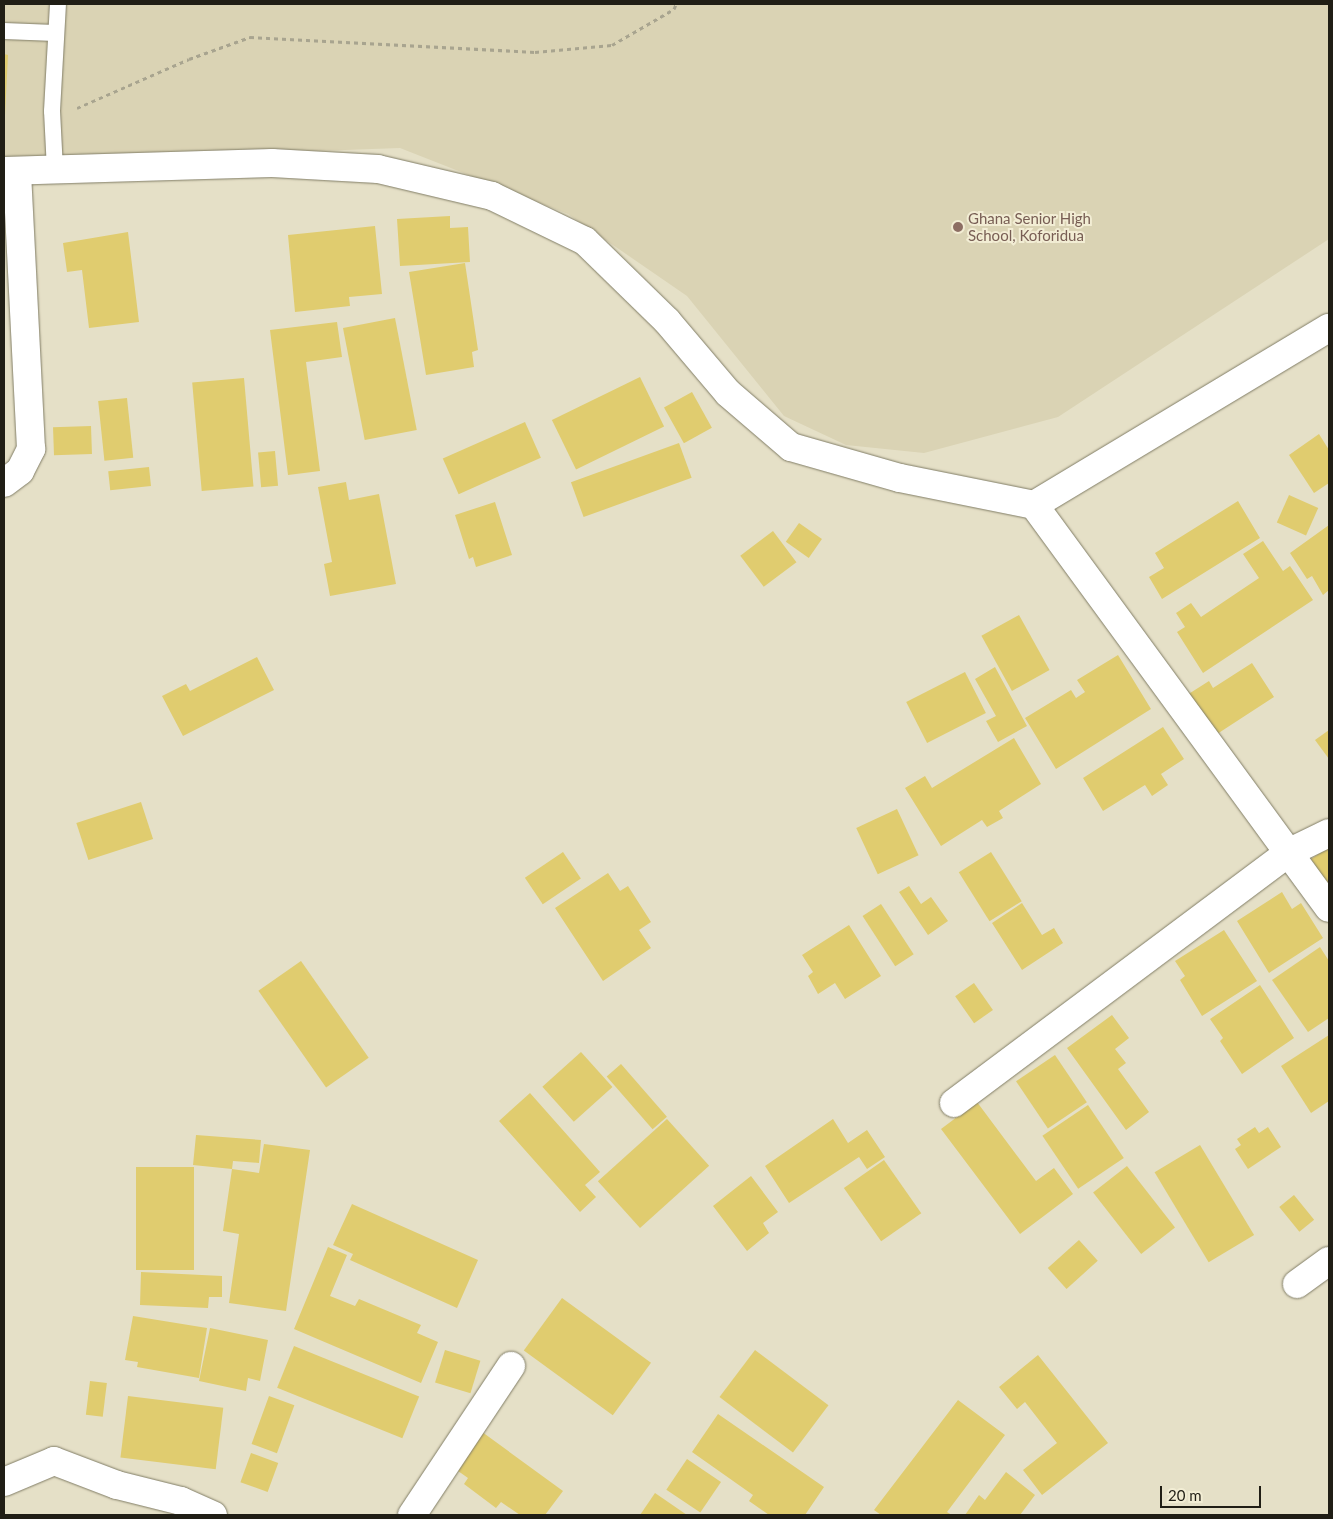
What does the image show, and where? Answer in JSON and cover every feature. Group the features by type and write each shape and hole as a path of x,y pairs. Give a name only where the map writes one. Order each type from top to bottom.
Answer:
{"street":[{"path":"4,483 20,471 31,449 10,171 272,163 378,169 492,196 585,242 667,321 728,393 791,446 900,478 1034,505 1290,852 1329,908"},
{"path":"1034,505 1329,328"},
{"path":"954,1103 1290,852 1329,833"},
{"path":"1298,1284 1329,1261"},
{"path":"412,1515 510,1366"},
{"path":"4,1482 54,1461 117,1485 181,1501 213,1515"}],"lane":[{"path":"55,170 52,111 58,4"},
{"path":"4,31 55,33"}],"path":[{"path":"78,108 188,59 250,37 535,52 612,45 674,9 676,4"}],"shaded area":[{"name":"Ghana Senior High School, Koforidua","path":"4,4 1329,4 1329,239 1058,417 924,453 846,445 784,416 687,296 568,214 400,148 4,162"}],"building":[{"path":"4,54 8,55 5,115 4,115"},
{"path":"450,216 450,228 468,227 470,262 400,266 397,219"},
{"path":"375,226 382,294 349,297 350,306 295,312 288,235"},
{"path":"128,232 139,322 89,328 82,270 67,272 63,243"},
{"path":"465,263 478,350 472,352 474,367 426,375 409,272"},
{"path":"395,318 417,430 365,440 343,328"},
{"path":"337,322 342,357 306,362 320,471 288,475 270,330"},
{"path":"640,377 664,426 576,469 552,420"},
{"path":"244,378 253,487 202,491 192,383"},
{"path":"692,392 712,428 684,443 664,408"},
{"path":"127,398 133,458 104,461 98,401"},
{"path":"525,422 541,458 459,494 443,459"},
{"path":"91,426 92,454 54,455 53,427"},
{"path":"1319,434 1329,450 1329,483 1314,493 1289,455"},
{"path":"679,443 692,478 584,517 571,482"},
{"path":"275,451 278,486 261,487 258,452"},
{"path":"149,467 151,486 110,490 108,471"},
{"path":"346,482 349,500 379,494 396,584 330,596 324,564 332,562 318,487"},
{"path":"1289,495 1318,508 1306,535 1277,522"},
{"path":"1238,501 1260,538 1162,599 1149,577 1164,568 1155,553"},
{"path":"495,502 512,555 476,567 473,557 469,559 455,515"},
{"path":"799,523 822,539 809,558 786,542"},
{"path":"1329,525 1329,590 1323,595 1312,576 1307,579 1290,553"},
{"path":"773,531 796,562 764,587 740,556"},
{"path":"1263,541 1283,571 1290,566 1313,600 1203,673 1177,632 1185,627 1176,613 1191,603 1201,617 1259,578 1243,554"},
{"path":"1019,615 1050,670 1012,691 981,636"},
{"path":"1118,655 1151,709 1056,769 1025,718 1071,690 1076,698 1085,692 1077,680"},
{"path":"257,657 274,690 183,736 162,696 186,684 190,691"},
{"path":"1252,663 1274,697 1214,736 1187,695 1209,681 1213,688"},
{"path":"995,667 1027,726 998,742 986,721 996,716 975,679"},
{"path":"965,672 986,713 927,743 906,702"},
{"path":"1163,727 1184,759 1161,774 1168,785 1152,796 1145,785 1103,811 1083,778"},
{"path":"1329,730 1329,759 1315,740"},
{"path":"1014,738 1041,784 999,811 1003,818 987,827 982,820 941,846 905,788 925,776 932,788"},
{"path":"141,802 153,839 88,860 76,823"},
{"path":"897,809 919,855 878,874 856,828"},
{"path":"1329,847 1329,886 1311,859"},
{"path":"563,852 581,879 543,904 525,878"},
{"path":"991,852 1022,901 990,921 959,872"},
{"path":"608,873 620,891 628,886 651,922 639,930 651,948 603,981 555,908"},
{"path":"909,886 921,904 931,897 948,921 928,935 899,892"},
{"path":"1282,892 1292,909 1301,903 1323,938 1269,973 1237,921"},
{"path":"1022,903 1042,935 1054,928 1063,943 1022,970 992,923"},
{"path":"881,904 914,954 895,966 863,916"},
{"path":"849,925 881,976 845,999 835,983 818,994 808,976 813,972 802,955"},
{"path":"1224,930 1257,981 1202,1016 1180,980 1185,976 1175,961"},
{"path":"1320,947 1329,961 1329,1018 1308,1032 1272,980"},
{"path":"301,961 369,1058 326,1087 258,991"},
{"path":"974,983 993,1010 974,1023 955,996"},
{"path":"1260,985 1294,1038 1242,1074 1220,1041 1223,1038 1210,1019"},
{"path":"1112,1015 1129,1038 1115,1049 1126,1063 1118,1069 1149,1112 1126,1130 1067,1048"},
{"path":"1329,1035 1329,1101 1311,1113 1281,1066"},
{"path":"581,1052 612,1087 574,1122 542,1087"},
{"path":"1055,1055 1087,1102 1048,1129 1016,1081"},
{"path":"621,1064 667,1117 653,1129 607,1076"},
{"path":"530,1093 600,1172 585,1185 596,1197 580,1212 499,1121"},
{"path":"977,1102 1036,1181 1054,1168 1073,1194 1020,1234 941,1129"},
{"path":"1088,1105 1124,1158 1078,1189 1042,1136"},
{"path":"667,1119 709,1166 640,1228 598,1181"},
{"path":"833,1119 848,1143 867,1130 885,1157 867,1169 859,1157 789,1203 765,1166"},
{"path":"1255,1127 1259,1133 1268,1127 1281,1147 1248,1169 1235,1149 1241,1145 1237,1139"},
{"path":"196,1135 261,1140 259,1163 233,1161 232,1169 193,1165"},
{"path":"264,1144 310,1150 286,1311 229,1303 239,1234 223,1231 232,1169 259,1173"},
{"path":"1200,1145 1254,1235 1209,1262 1155,1172"},
{"path":"884,1160 921,1213 881,1241 844,1188"},
{"path":"1127,1166 1175,1227 1141,1254 1093,1192"},
{"path":"136,1167 194,1167 194,1270 136,1270"},
{"path":"751,1176 778,1212 763,1223 769,1233 747,1251 713,1206"},
{"path":"1294,1195 1314,1220 1299,1232 1279,1207"},
{"path":"352,1204 478,1260 457,1308 350,1260 353,1254 333,1245"},
{"path":"1079,1240 1098,1261 1067,1289 1048,1268"},
{"path":"328,1247 347,1255 330,1296 355,1306 359,1299 421,1325 417,1333 438,1342 421,1383 294,1329"},
{"path":"141,1272 222,1276 222,1297 209,1297 208,1308 140,1305"},
{"path":"562,1298 651,1363 613,1415 524,1351"},
{"path":"133,1316 207,1328 199,1378 137,1367 138,1362 125,1360"},
{"path":"210,1328 268,1340 260,1381 248,1378 246,1391 199,1381"},
{"path":"294,1346 419,1397 402,1438 277,1388"},
{"path":"445,1350 480,1361 470,1393 435,1383"},
{"path":"755,1350 828,1405 793,1452 719,1397"},
{"path":"1038,1355 1108,1443 1042,1495 1023,1470 1057,1443 1025,1402 1017,1409 999,1387"},
{"path":"90,1381 107,1383 103,1417 86,1415"},
{"path":"128,1396 223,1408 216,1469 120,1458"},
{"path":"269,1396 294,1405 277,1453 252,1444"},
{"path":"958,1400 1005,1435 947,1512 952,1515 881,1515 874,1510"},
{"path":"718,1414 824,1487 805,1515 769,1515 749,1501 753,1495 692,1452"},
{"path":"478,1429 563,1491 545,1515 520,1515 501,1502 496,1508 464,1484 468,1478 451,1466"},
{"path":"251,1453 278,1463 268,1492 240,1482"},
{"path":"687,1459 721,1482 700,1513 666,1490"},
{"path":"1006,1472 1035,1495 1020,1515 965,1515 979,1495 985,1500"},
{"path":"655,1493 687,1515 640,1515"}],"place":[{"name":"Ghana Senior High School, Koforidua","path":"958,227"}]}
